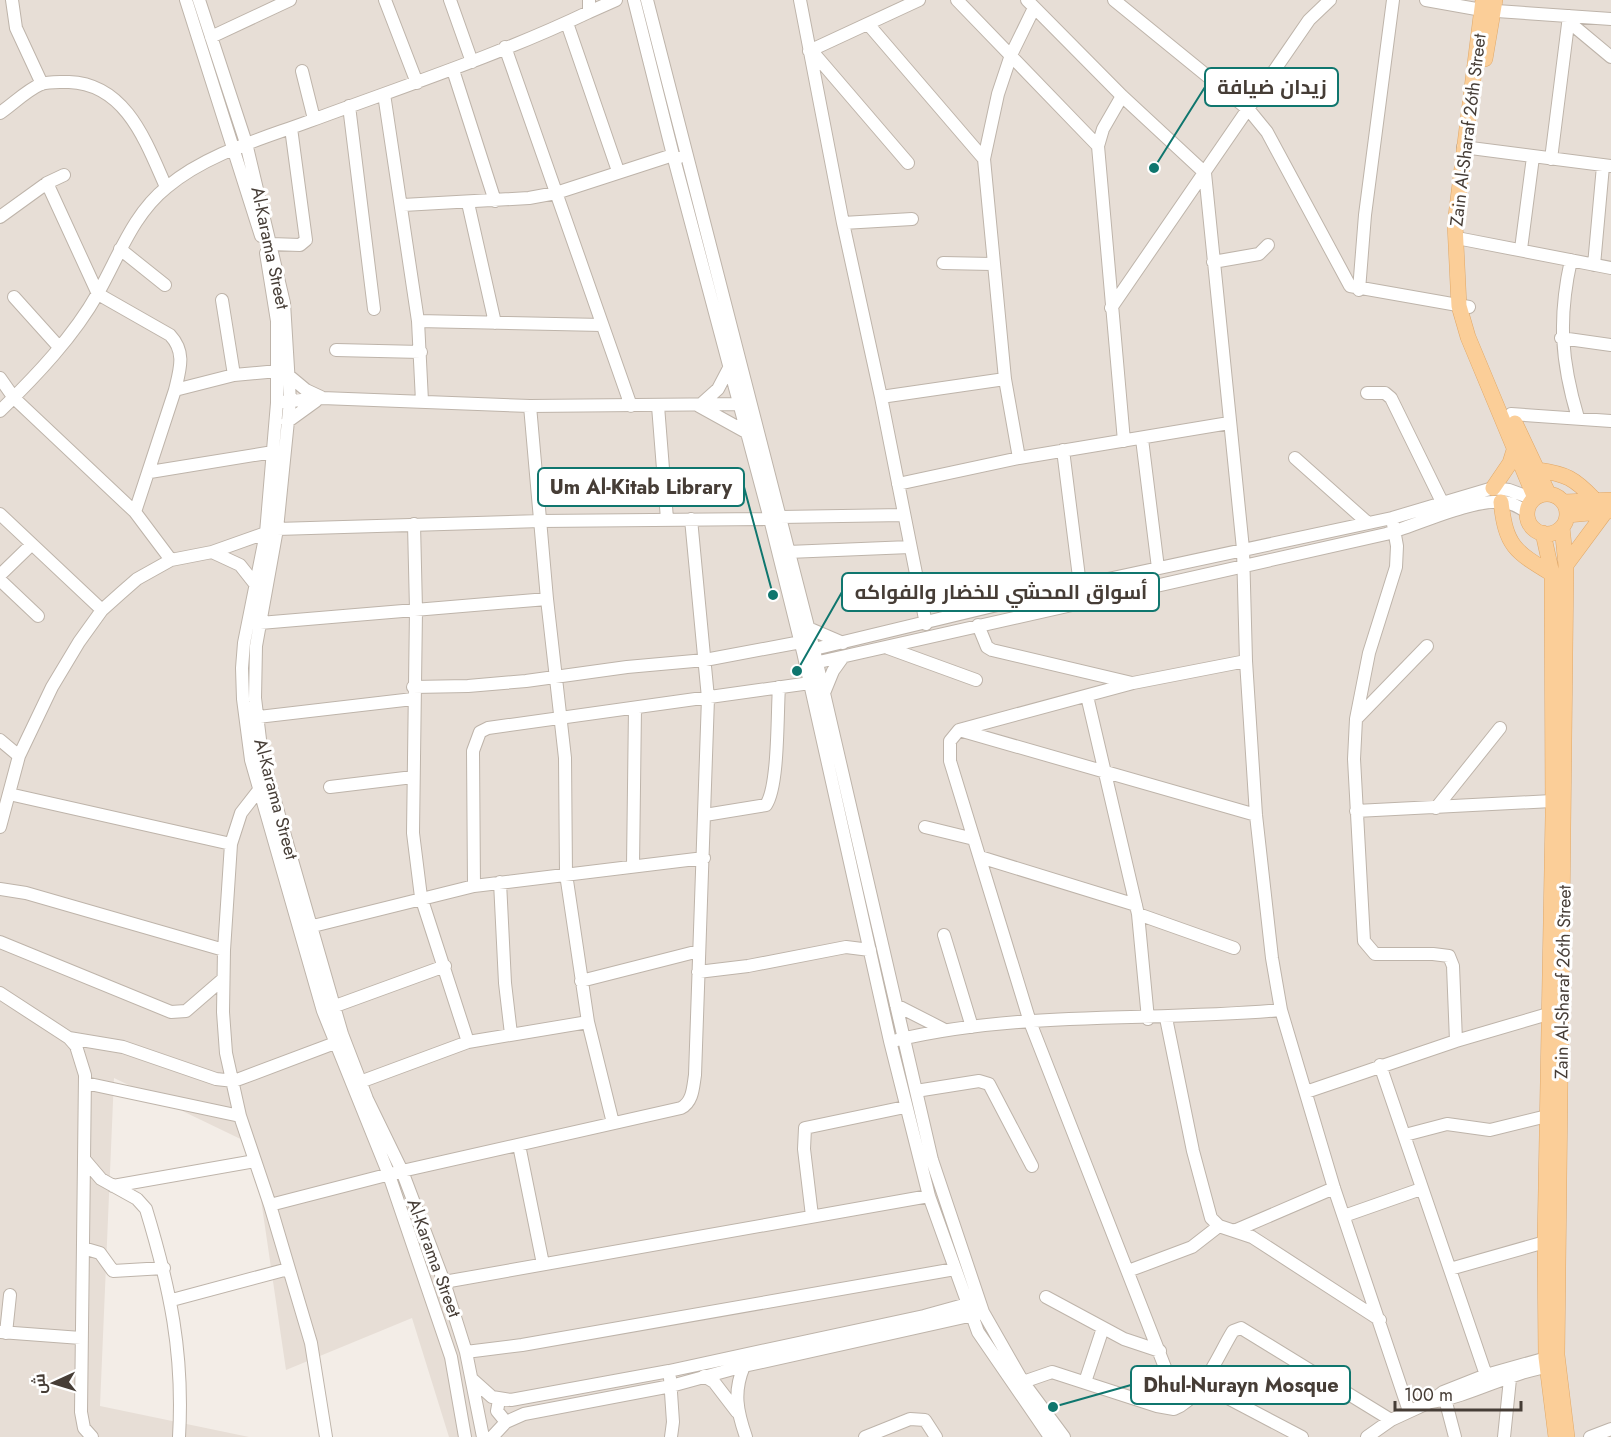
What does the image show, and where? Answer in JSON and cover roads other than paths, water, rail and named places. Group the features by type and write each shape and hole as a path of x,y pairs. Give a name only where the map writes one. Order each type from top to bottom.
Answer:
{"main road":[{"name":"Zain Al-Sharaf 26th Street","path":"1489,5 1455,224 1468,337 1536,500"},
{"name":"Zain Al-Sharaf 26th Street","path":"1466,148 1462,239 1464,306 1538,470 1536,500"},
{"path":"1493,488 1510,463 1515,447"},
{"path":"1538,470 1566,475 1580,484 1594,499 1609,508"},
{"path":"1594,499 1565,515 1557,532 1543,533 1533,527 1536,500 1565,515 1609,508"},
{"path":"1501,502 1504,529 1509,541 1520,553 1552,574"},
{"path":"1566,565 1609,508"},
{"name":"Zain Al-Sharaf 26th Street","path":"1556,1437 1545,1242 1548,1014 1566,565 1565,515"},
{"name":"Zain Al-Sharaf 26th Street","path":"1543,533 1552,574 1557,811 1552,1361 1567,1437"}],"street":[{"path":"12,0 16,28 42,84"},
{"name":"Al-Karama Street","path":"186,0 263,242 273,289 283,373"},
{"name":"Al-Karama Street","path":"199,0 246,143 284,303 283,402 287,422 260,622 250,645"},
{"path":"210,37 273,3 290,0"},
{"path":"385,0 417,83"},
{"path":"450,0 472,62"},
{"path":"0,411 59,347 98,294 134,225 166,187 197,167 246,143 453,70 504,47 567,23 589,6 616,0"},
{"path":"634,0 729,368 744,404 746,432 788,552 808,628 810,683 905,1107 929,1196 955,1269 997,1362 1050,1437"},
{"path":"647,0 744,404 808,654 823,694 916,1092 974,1308 1023,1382 1064,1437"},
{"path":"800,0 843,223 881,397 926,624"},
{"path":"810,51 919,0"},
{"path":"957,0 1098,146"},
{"path":"1114,0 1249,110 1267,132 1347,282 1359,290 1464,306"},
{"path":"1111,308 1309,20 1330,0"},
{"path":"1359,290 1366,203 1393,0"},
{"path":"1426,0 1489,5 1569,19 1611,20"},
{"path":"1019,458 1005,380 992,264 984,159 995,106 1030,4 1122,96 1205,173 1243,549 1246,662 1256,815 1268,928 1281,1010 1334,1188 1409,1411"},
{"path":"1569,19 1611,57"},
{"path":"1551,159 1569,19"},
{"path":"567,23 618,171"},
{"path":"868,24 984,159"},
{"path":"504,47 631,406"},
{"path":"810,51 908,163"},
{"path":"453,70 495,201"},
{"path":"302,71 315,119"},
{"path":"2,108 42,84 77,82 104,91 127,112 136,124 166,187"},
{"path":"384,94 403,205 418,321 422,401"},
{"path":"1122,96 1103,129 1098,146 1124,441"},
{"path":"349,105 374,309"},
{"path":"271,244 300,245 306,240 291,128"},
{"path":"1466,148 1607,166 1594,265"},
{"path":"403,205 495,201 556,192 673,155 687,162"},
{"path":"1521,249 1533,156"},
{"path":"0,217 47,183 64,175"},
{"path":"47,183 98,294 170,335 181,351 181,364 175,390 135,512"},
{"path":"468,203 495,323"},
{"path":"843,223 912,219"},
{"path":"1462,239 1611,268"},
{"path":"1213,262 1259,254 1268,245"},
{"path":"120,249 165,285"},
{"path":"1571,260 1562,308 1561,338 1578,418"},
{"path":"943,263 992,264"},
{"path":"14,297 59,347"},
{"path":"222,300 234,375"},
{"path":"418,321 602,325"},
{"path":"1561,338 1611,345"},
{"path":"336,350 421,352"},
{"path":"699,406 718,389 729,368"},
{"path":"175,390 234,375 283,373 306,390 322,398"},
{"path":"0,378 14,398 135,512 171,560"},
{"path":"881,397 1005,380"},
{"path":"1367,393 1385,393 1391,398 1442,502"},
{"path":"283,402 322,398 530,406 744,404"},
{"path":"287,422 310,403 322,398"},
{"name":"Al-Karama Street","path":"283,402 273,452 272,531 255,584 250,645 250,718 263,786 328,1009 402,1171 444,1282 466,1352 483,1437"},
{"path":"530,406 547,599 566,768 566,874 588,1022 613,1122"},
{"path":"658,406 666,519"},
{"path":"699,406 746,432"},
{"path":"1511,414 1611,421"},
{"path":"898,484 1019,458 1229,423"},
{"path":"1142,439 1158,568"},
{"path":"1064,450 1080,585"},
{"path":"150,472 273,452"},
{"path":"1295,458 1368,523"},
{"path":"808,654 1080,585 1243,549 1368,523 1393,525 1442,502 1493,488 1509,490 1536,500"},
{"path":"250,718 413,693 705,660 808,654 843,657 1243,564 1479,504 1536,500"},
{"path":"0,514 102,610"},
{"path":"0,826 19,756 52,687 102,610 137,579 171,560 212,552 272,531 414,524 904,515"},
{"path":"270,1205 402,1171 681,1108 689,1101 695,1075 708,698 691,519"},
{"path":"414,524 416,610 413,693 413,833 421,897 468,1042"},
{"path":"1393,525 1396,567 1369,653 1356,719 1356,811 1364,942 1375,954 1449,956 1453,966 1456,1041"},
{"path":"0,575 31,544"},
{"path":"788,552 910,547"},
{"path":"212,552 240,565 255,584"},
{"path":"0,580 38,616"},
{"path":"260,622 547,599"},
{"path":"978,625 987,647 992,650 1133,683"},
{"path":"808,628 844,644"},
{"path":"1356,719 1427,646"},
{"path":"888,648 976,680"},
{"path":"823,694 833,671 843,657"},
{"path":"1246,662 1133,683 959,730 950,741 948,751 1030,1022 1166,1370 1179,1384 1224,1396 1302,1437"},
{"path":"474,886 473,751 477,737 488,728 810,683"},
{"path":"705,815 766,805 768,802 773,784 779,687"},
{"path":"1087,696 1137,909 1148,1018"},
{"path":"633,867 635,708"},
{"path":"1436,808 1500,728"},
{"path":"959,730 1256,815"},
{"path":"0,740 19,756"},
{"path":"330,787 413,777"},
{"path":"263,786 241,813 231,844 223,979 226,1053 240,1116 270,1205 315,1360 326,1437"},
{"name":"Al-Karama Street","path":"263,786 313,926 335,1043 389,1175 434,1302 455,1377 465,1437"},
{"path":"9,794 231,844"},
{"path":"1356,811 1436,808 1557,811"},
{"path":"925,827 974,839"},
{"path":"980,857 1137,909 1234,948"},
{"path":"313,926 421,897 474,886 704,858"},
{"path":"500,882 505,983 512,1034"},
{"path":"0,889 26,893 224,950"},
{"path":"846,947 863,922"},
{"path":"944,935 972,1027"},
{"path":"0,942 171,1012 186,1011 223,979"},
{"path":"698,972 748,966 846,947 870,950"},
{"path":"581,981 699,951"},
{"path":"328,1009 445,966"},
{"path":"0,993 69,1038 76,1046 85,1083 81,1412 84,1428 92,1437"},
{"path":"896,1005 943,1029"},
{"path":"890,1041 943,1029 1030,1022 1166,1018 1281,1010"},
{"path":"1306,1092 1380,1065 1548,1014"},
{"path":"1166,1018 1204,1200 1211,1218 1220,1226 1252,1237 1380,1320"},
{"path":"360,1082 468,1042 588,1022"},
{"path":"69,1038 123,1047 216,1079 234,1081 335,1043"},
{"path":"1380,1065 1485,1375"},
{"path":"916,1092 979,1081 989,1084 1032,1166"},
{"path":"85,1083 240,1116"},
{"path":"812,1216 804,1149 805,1128 905,1107"},
{"path":"1405,1135 1447,1124 1490,1130 1547,1116"},
{"path":"519,1145 543,1264"},
{"path":"84,1160 101,1179 137,1199 146,1209 172,1300 180,1371 179,1437"},
{"path":"113,1186 255,1161"},
{"path":"85,1188 101,1179"},
{"path":"1234,1231 1334,1188"},
{"path":"1344,1216 1421,1189"},
{"path":"444,1282 929,1196"},
{"path":"1128,1270 1192,1246 1220,1226"},
{"path":"1450,1269 1545,1242"},
{"path":"83,1248 100,1253 113,1271 164,1268"},
{"path":"172,1300 288,1269"},
{"path":"466,1352 534,1343 955,1269"},
{"path":"10,1295 3,1332 81,1338"},
{"path":"1046,1297 1125,1339 1160,1351"},
{"path":"492,1437 506,1422 524,1414 671,1386 974,1308"},
{"path":"455,1377 465,1373 485,1394 499,1400 669,1371 974,1308"},
{"path":"1085,1382 1103,1328"},
{"path":"1023,1382 1052,1372 1166,1408 1180,1406 1198,1388 1233,1331 1241,1328 1391,1420"},
{"path":"1366,1437 1391,1420 1485,1375 1552,1361"},
{"path":"1444,1396 1510,1379 1552,1361"},
{"path":"737,1413 737,1383 744,1366"},
{"path":"669,1371 673,1422 671,1437"},
{"path":"704,1376 714,1382 737,1413 746,1437"},
{"path":"1504,1437 1510,1379"},
{"path":"1444,1396 1455,1437"},
{"path":"499,1400 497,1411 506,1422"},
{"path":"865,1437 916,1418 925,1420 936,1437"},
{"path":"1590,1437 1611,1429"}],"place":[{"name":"زيدان ضيافة","path":"1154,168"},
{"name":"Um Al-Kitab Library","path":"773,595"},
{"name":"أسواق المحشي للخضار والفواكه","path":"797,671"},
{"name":"Dhul-Nurayn Mosque","path":"1053,1407"}]}
